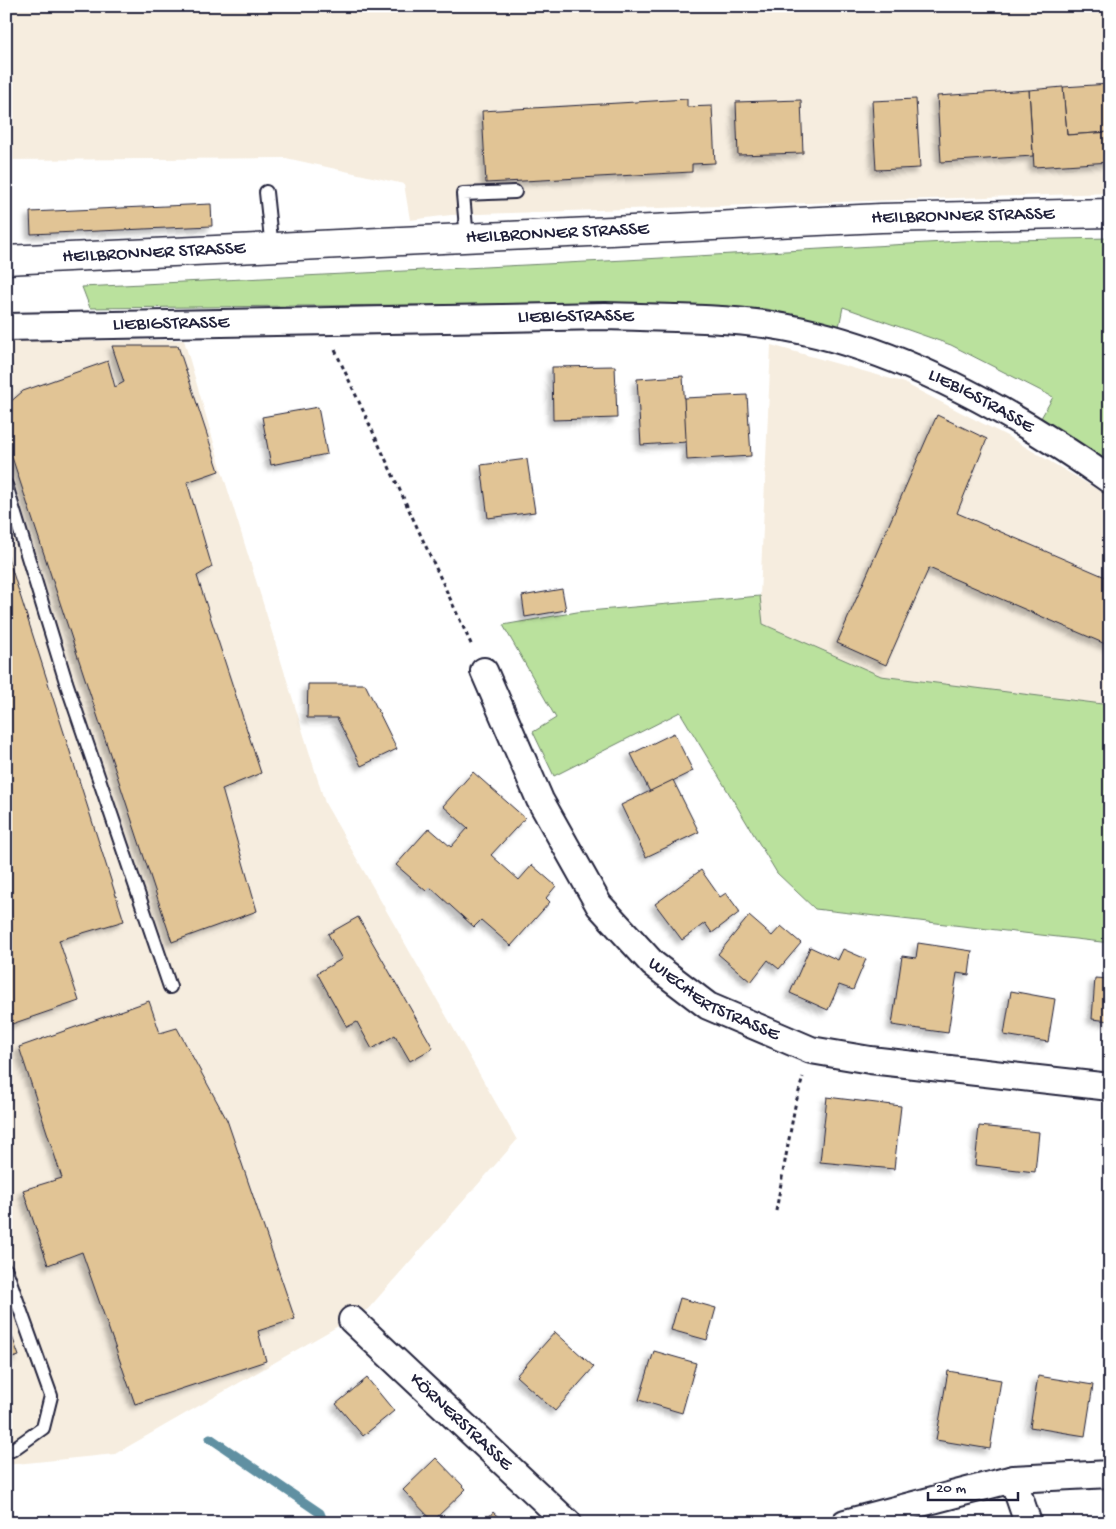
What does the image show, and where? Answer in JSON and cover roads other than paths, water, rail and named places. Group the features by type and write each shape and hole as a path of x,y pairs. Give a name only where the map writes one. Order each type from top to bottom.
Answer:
{"street":[{"name":"HEILBRONNER STRASSE","path":"6,260 272,249 872,218 1110,213"},
{"name":"LIEBIGSTRASSE","path":"6,327 605,316 694,319 772,325 836,339 939,378 1034,430 1110,480"},
{"name":"WIECHERTSTRASSE","path":"484,672 540,800 599,905 653,964 708,1006 811,1050 870,1060 1110,1087"},
{"name":"KÖRNERSTRASSE","path":"352,1320 568,1523"},
{"path":"846,1523 1013,1479 1110,1474"},
{"path":"1013,1479 1028,1523"}],"lane":[{"path":"266,192 272,249"},
{"path":"467,239 463,194 515,192"},
{"path":"6,485 66,682 170,987"},
{"path":"6,1270 51,1396 42,1428 12,1450 6,1451"}],"waterway":[{"path":"210,1438 320,1513 324,1523"}]}
